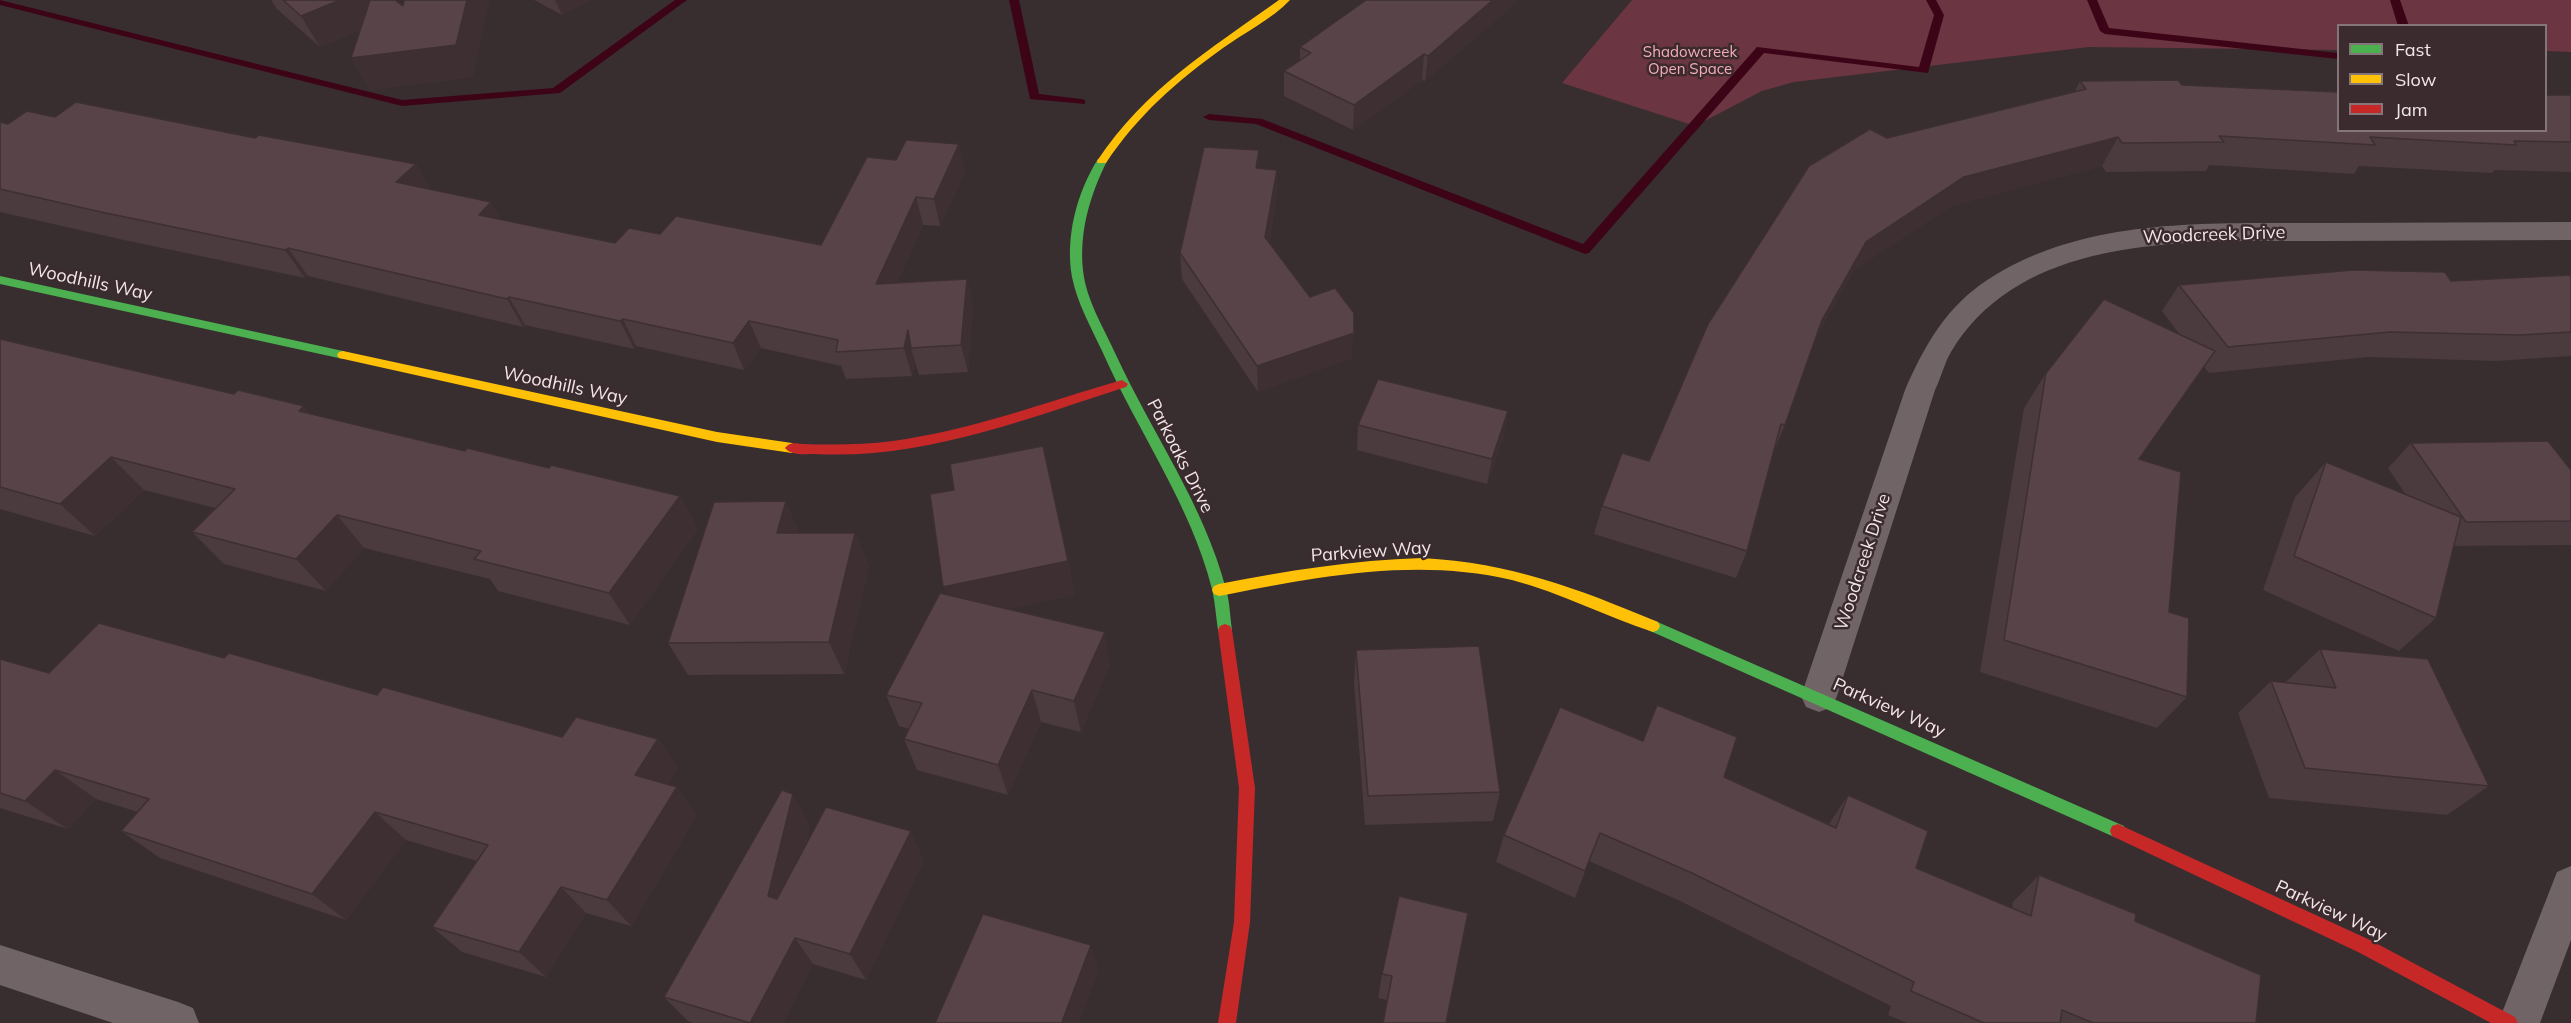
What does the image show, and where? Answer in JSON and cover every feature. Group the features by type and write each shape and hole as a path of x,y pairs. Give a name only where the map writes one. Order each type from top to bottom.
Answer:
{"street":[{"name":"Parkoaks Drive","path":"1227,1023 1242,922 1247,788 1219,590 1200,535 1172,475 1122,384 1077,271 1078,226 1088,185 1109,148 1169,85 1286,0"},
{"name":"Woodcreek Drive","path":"1819,696 1920,390 1940,345 1968,309 2009,278 2057,255 2113,240 2176,232 2571,231"},
{"name":"Woodhills Way","path":"0,280 717,437 769,446 848,451 920,443 987,427 1122,384"},
{"name":"Parkview Way","path":"1219,590 1290,576 1413,564 1489,570 1565,589 1819,696 2308,919 2414,970 2509,1023"},
{"path":"2519,1023 2571,885"},
{"path":"0,965 178,1023"}],"green space":[{"name":"Shadowcreek Open Space","path":"1632,0 2571,0 2571,52 2547,51 2547,24 2337,24 2337,50 2089,47 1794,82 1762,91 1695,126 1562,83"}],"building":[{"path":"283,0 340,0 301,16"},
{"path":"370,0 395,0 403,6 404,0 467,0 456,45 351,58"},
{"path":"1366,0 1493,0 1428,56 1424,54 1354,105 1284,71 1311,53 1300,47"},
{"path":"2178,80 2182,85 2337,92 2337,132 2547,132 2547,95 2571,95 2571,142 2514,141 2516,145 2370,137 2375,145 2219,136 2224,142 2122,143 2118,137 1964,177 1866,242 1822,320 1785,425 1781,424 1747,551 1602,506 1622,453 1649,461 1708,324 1809,166 1870,129 1887,138 2086,89 2080,81"},
{"path":"76,102 255,138 259,135 416,164 396,182 491,202 479,215 615,243 629,228 660,234 676,216 821,245 867,157 896,160 906,140 959,144 934,199 916,197 876,284 967,279 961,345 911,348 908,330 904,348 836,352 838,340 749,321 733,343 623,319 620,321 509,297 507,299 288,248 285,250 0,189 0,122 8,124 27,111 55,117"},
{"path":"1204,147 1259,150 1256,168 1277,170 1265,237 1310,297 1335,288 1354,313 1354,333 1257,366 1180,253"},
{"path":"2353,270 2445,272 2451,281 2571,275 2571,332 2520,335 2390,332 2228,347 2179,285"},
{"path":"2104,299 2215,351 2139,459 2181,472 2169,612 2189,618 2187,697 2004,640 2046,373"},
{"path":"0,339 234,394 238,390 304,406 299,411 465,451 467,448 549,468 551,465 680,496 609,593 474,559 481,551 337,515 296,559 192,532 235,489 111,457 60,504 0,487"},
{"path":"1378,379 1508,411 1492,459 1358,425"},
{"path":"2548,441 2571,470 2571,521 2466,522 2411,443"},
{"path":"1043,446 1068,561 943,587 930,494 954,490 950,464"},
{"path":"2326,462 2461,517 2436,618 2294,556"},
{"path":"786,501 777,533 855,533 829,642 668,643 714,502"},
{"path":"940,593 1105,632 1074,701 1032,690 998,765 904,739 922,703 886,695"},
{"path":"99,623 224,658 229,653 377,695 383,687 562,737 576,717 658,739 635,775 677,787 607,900 561,887 519,952 432,927 488,845 375,812 312,894 121,831 149,799 55,770 25,801 0,793 0,659 49,673"},
{"path":"1479,646 1500,792 1368,796 1356,650"},
{"path":"2320,649 2428,659 2489,786 2305,768 2271,681 2336,688"},
{"path":"1657,705 1737,737 1724,777 1836,828 1848,795 1928,831 1916,868 2031,916 2039,875 2136,914 2135,921 2261,975 2256,1023 2093,1023 2062,1010 2060,1023 1984,1023 1911,991 1914,982 1692,873 1600,833 1585,871 1504,835 1560,707 1643,741"},
{"path":"782,790 793,794 768,896 777,899 826,807 911,831 850,954 795,938 750,1023 664,997"},
{"path":"1399,896 1468,913 1446,1023 1383,1023 1392,976 1382,974"},
{"path":"983,914 1091,945 1062,1022 1064,1023 935,1023"}],"waterway":[{"path":"0,2 402,103 556,91 682,0"},
{"path":"1014,0 1034,97 1081,102"},
{"path":"1209,117 1258,121 1585,250 1761,49 1924,71 1939,15 1931,0"},
{"path":"2092,0 2105,31 2337,56"},
{"path":"2395,0 2403,24"}],"traffic: fast":[{"path":"1102,161 1081,213 1076,255 1078,278 1118,373 1196,525 1219,589 1225,630"},
{"path":"0,280 343,355"},
{"path":"1653,626 2118,831"}],"traffic: slow":[{"path":"1102,161 1119,136 1161,92 1210,53 1285,0"},
{"path":"343,355 717,437 792,448"},
{"path":"1219,590 1286,577 1354,568 1422,564 1455,566 1489,570 1531,580 1653,626"}],"traffic: jam":[{"path":"792,448 835,450 877,448 918,442 1000,422 1122,384"},
{"path":"1225,630 1247,788 1242,922 1227,1023"},
{"path":"2118,831 2364,946 2509,1023"}]}
